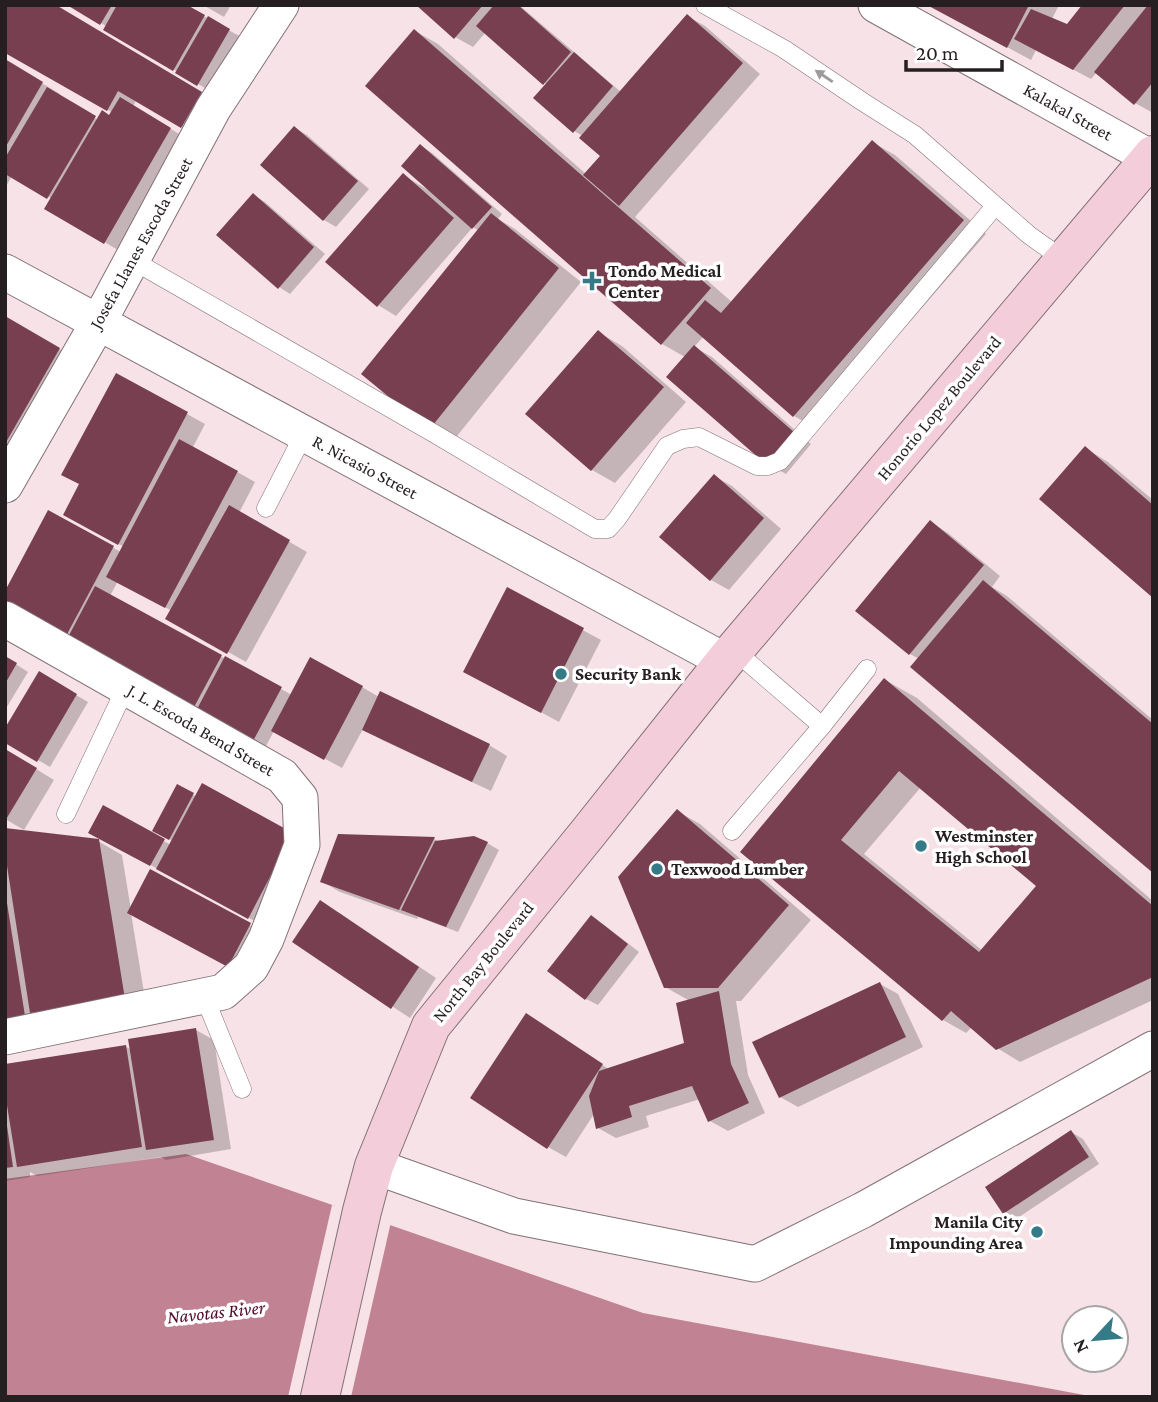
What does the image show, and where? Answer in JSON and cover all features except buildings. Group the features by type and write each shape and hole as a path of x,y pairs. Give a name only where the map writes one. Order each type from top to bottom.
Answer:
{"main road":[{"name":"Honorio Lopez Boulevard","path":"730,656 1152,157"},
{"name":"North Bay Boulevard","path":"320,1397 374,1166 431,1027 730,656"}],"street":[{"name":"Josefa Llanes Escoda Street","path":"5,485 98,323 213,109 281,5"},
{"name":"Kalakal Street","path":"876,5 1152,157"},
{"name":"R. Nicasio Street","path":"5,272 304,434 730,656"},
{"name":"J. L. Escoda Bend Street","path":"5,619 282,776 300,798 302,845 266,939 251,967 223,992 5,1037"},
{"path":"374,1166 514,1216 755,1264 863,1209 1153,1049"}],"lane":[{"path":"705,5 785,49 915,135 1029,235 1065,260"},
{"path":"132,260 436,434 595,529 608,529 618,519 667,446 683,439 699,437 757,466 768,466 780,461 995,206"},
{"path":"266,508 304,434"},
{"path":"730,656 822,726"},
{"path":"732,831 867,669"},
{"path":"66,814 126,687"},
{"path":"204,996 242,1089"}],"water":[{"name":"Navotas River","path":"186,1154 643,1313 1095,1397 5,1397 5,1179"}],"pier":[{"path":"332,1205 391,1222 351,1397 288,1397"}],"place":[{"name":"Tondo Medical Center","path":"592,281"},
{"name":"Security Bank","path":"561,674"},
{"name":"Westminster High School","path":"921,846"},
{"name":"Texwood Lumber","path":"657,869"},
{"name":"Manila City Impounding Area","path":"1037,1232"}]}
